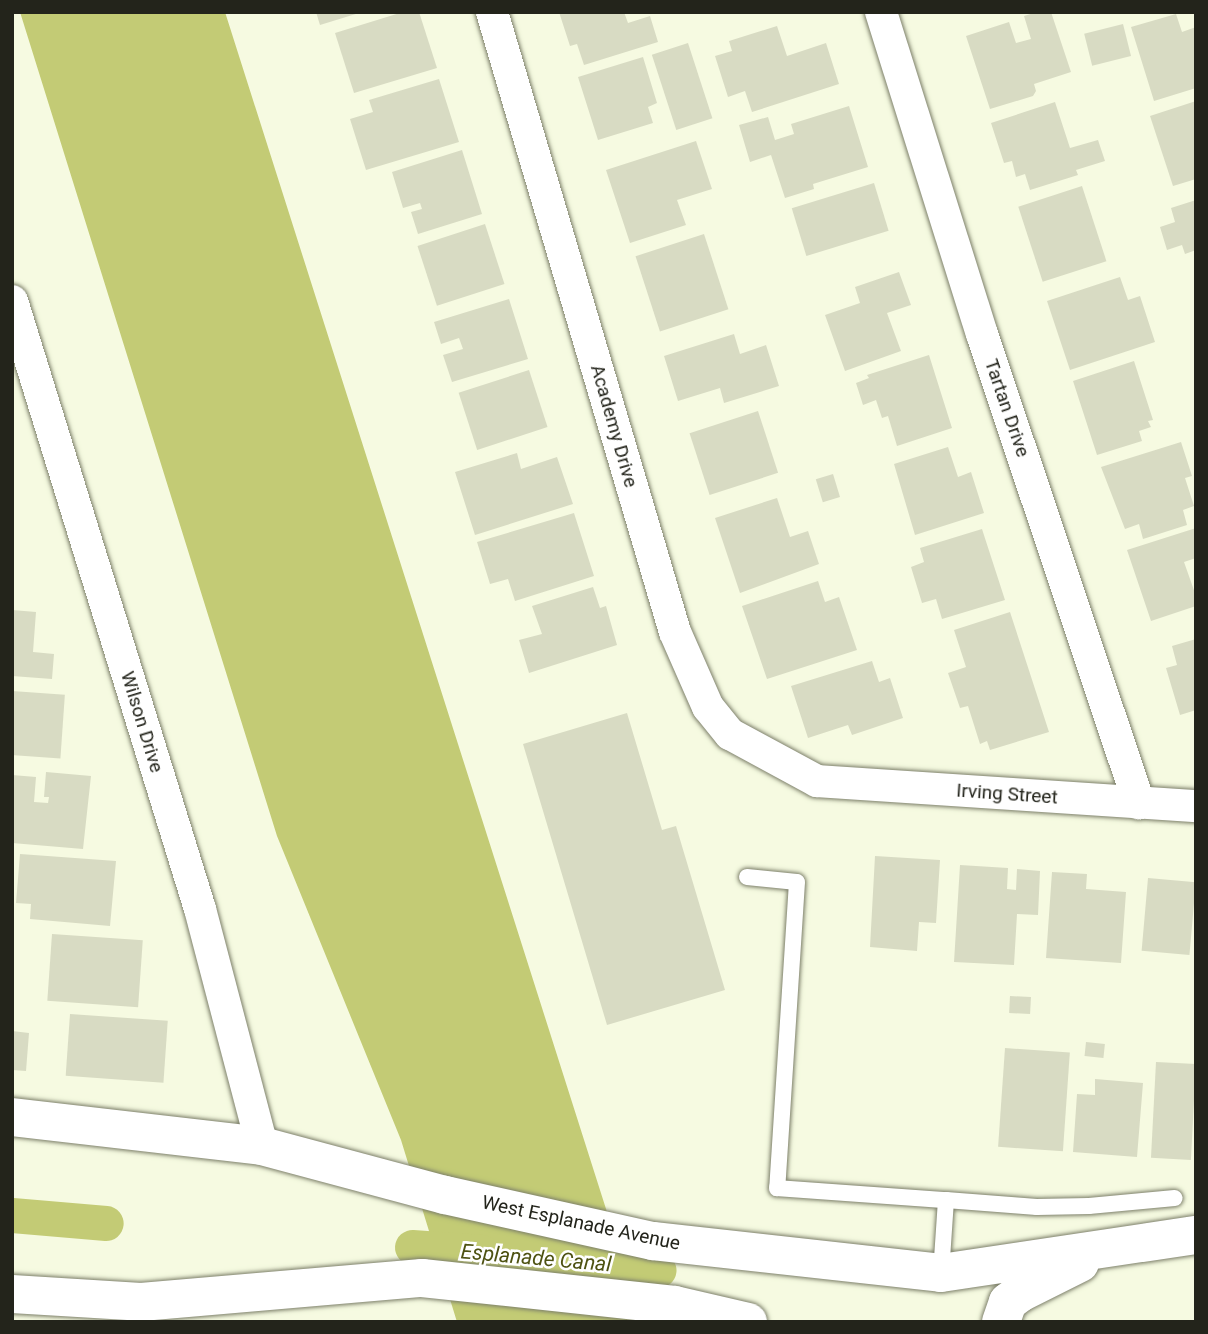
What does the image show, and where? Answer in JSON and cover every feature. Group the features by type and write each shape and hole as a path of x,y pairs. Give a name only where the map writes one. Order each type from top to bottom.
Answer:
{"main road":[{"name":"West Esplanade Avenue","path":"12,1117 261,1146 390,1181 653,1241 941,1273 1196,1235"},
{"path":"1001,1322 1008,1301 1113,1247"},
{"path":"12,1294 141,1302 422,1278 675,1305 748,1322"}],"street":[{"name":"Academy Drive","path":"492,12 675,632 708,707 730,734 817,780"},
{"name":"Tartan Drive","path":"881,12 982,334 1139,803"},
{"name":"Wilson Drive","path":"12,301 200,909 261,1146"},
{"name":"Irving Street","path":"817,780 1196,806"}],"lane":[{"path":"747,877 797,882 777,1188 1037,1207 1089,1206 1175,1198"},
{"path":"941,1273 946,1200"}],"water":[{"path":"20,12 225,12 642,1322 457,1322 401,1140 277,836"}],"building":[{"path":"316,12 359,12 359,13 320,25"},
{"path":"403,12 419,12 437,68 354,93 335,33"},
{"path":"559,12 624,12 628,23 650,16 658,42 584,65 577,44 570,46"},
{"path":"1051,12 1071,72 1034,84 1036,91 1033,96 990,109 966,36 1009,22 1016,43 1031,39 1024,16"},
{"path":"1176,14 1182,32 1196,27 1196,88 1154,101 1131,27"},
{"path":"1123,24 1131,56 1092,66 1084,34"},
{"path":"777,26 787,56 826,43 839,84 752,112 745,91 728,97 715,56 732,51 729,41"},
{"path":"688,43 712,118 676,130 652,55"},
{"path":"643,57 657,103 648,107 653,123 598,140 578,77"},
{"path":"439,79 459,142 366,170 350,119 373,112 369,100"},
{"path":"1196,101 1196,179 1173,186 1150,116"},
{"path":"1055,102 1070,148 1098,140 1105,161 1076,170 1078,175 1030,190 1025,174 1016,177 1012,161 1004,163 991,123"},
{"path":"849,106 868,167 813,184 814,189 785,198 771,155 750,162 739,125 768,117 775,140 794,134 791,124"},
{"path":"696,141 712,189 677,200 686,225 630,243 606,170"},
{"path":"462,150 482,214 418,234 411,212 422,209 420,203 403,208 392,172"},
{"path":"874,183 889,231 806,256 792,208"},
{"path":"1082,186 1106,261 1043,282 1018,207"},
{"path":"1196,200 1196,250 1185,254 1182,245 1167,250 1160,227 1175,222 1171,208"},
{"path":"485,224 504,284 437,306 417,246"},
{"path":"704,234 728,309 660,331 636,256"},
{"path":"899,272 911,305 887,313 901,351 845,371 825,315 860,303 855,287"},
{"path":"1120,277 1128,300 1140,296 1155,342 1070,370 1047,301"},
{"path":"509,299 528,359 452,382 443,355 463,349 459,338 441,344 434,322"},
{"path":"734,334 740,354 766,345 779,386 724,403 720,388 678,401 664,356"},
{"path":"929,355 952,428 897,446 888,416 882,418 876,400 863,405 856,383 869,378 867,375"},
{"path":"1134,361 1153,420 1148,421 1151,427 1139,431 1142,441 1097,455 1073,381"},
{"path":"529,370 548,427 477,450 459,393"},
{"path":"758,411 778,473 710,495 690,433"},
{"path":"1181,442 1192,476 1185,478 1194,506 1183,510 1187,525 1143,539 1139,524 1125,529 1101,467"},
{"path":"948,447 958,477 971,472 984,513 915,535 894,464"},
{"path":"517,453 521,469 557,457 573,504 475,535 455,472"},
{"path":"833,474 840,497 823,502 816,479"},
{"path":"777,498 790,537 808,531 819,564 740,593 715,518"},
{"path":"574,513 594,576 515,601 508,579 490,584 477,542"},
{"path":"1196,528 1196,558 1184,562 1196,596 1196,606 1151,621 1127,550"},
{"path":"982,529 1005,600 942,619 936,599 922,603 911,567 924,562 920,548"},
{"path":"818,581 825,602 839,597 857,650 767,679 742,606"},
{"path":"593,587 600,608 606,606 617,645 529,673 519,640 542,634 532,606"},
{"path":"12,610 36,612 33,652 54,654 52,679 12,676"},
{"path":"1010,612 1049,732 990,750 987,741 980,744 968,706 960,708 948,673 966,667 954,630"},
{"path":"1196,639 1196,710 1180,715 1166,668 1177,665 1172,646"},
{"path":"872,661 879,682 890,678 903,718 852,735 848,725 808,738 791,686"},
{"path":"12,691 65,695 60,759 12,755"},
{"path":"627,713 662,830 676,826 725,990 607,1025 523,744"},
{"path":"46,772 91,776 83,849 12,843 12,775 36,777 34,802 48,803 49,797 44,797"},
{"path":"20,854 116,861 110,926 30,919 31,904 16,903"},
{"path":"875,856 940,860 936,923 919,922 917,951 870,947"},
{"path":"960,865 1008,868 1007,889 1016,890 1017,869 1040,871 1038,915 1017,914 1014,965 954,962"},
{"path":"1052,872 1087,874 1086,889 1126,892 1121,963 1046,958"},
{"path":"1148,878 1196,882 1189,955 1142,951"},
{"path":"52,934 143,940 138,1007 47,1001"},
{"path":"1010,996 1031,997 1030,1014 1009,1013"},
{"path":"70,1014 168,1021 163,1083 66,1076"},
{"path":"12,1031 29,1033 26,1071 12,1070"},
{"path":"1086,1042 1105,1044 1103,1058 1085,1056"},
{"path":"1005,1048 1070,1053 1063,1151 998,1147"},
{"path":"1156,1062 1196,1064 1191,1160 1151,1158"},
{"path":"1095,1079 1143,1083 1137,1157 1073,1152 1077,1094 1095,1095"}],"waterway":[{"name":"Esplanade Canal","path":"12,1215 106,1223"},
{"name":"Esplanade Canal","path":"412,1247 482,1252"},
{"name":"Esplanade Canal","path":"576,1261 659,1270"}]}
